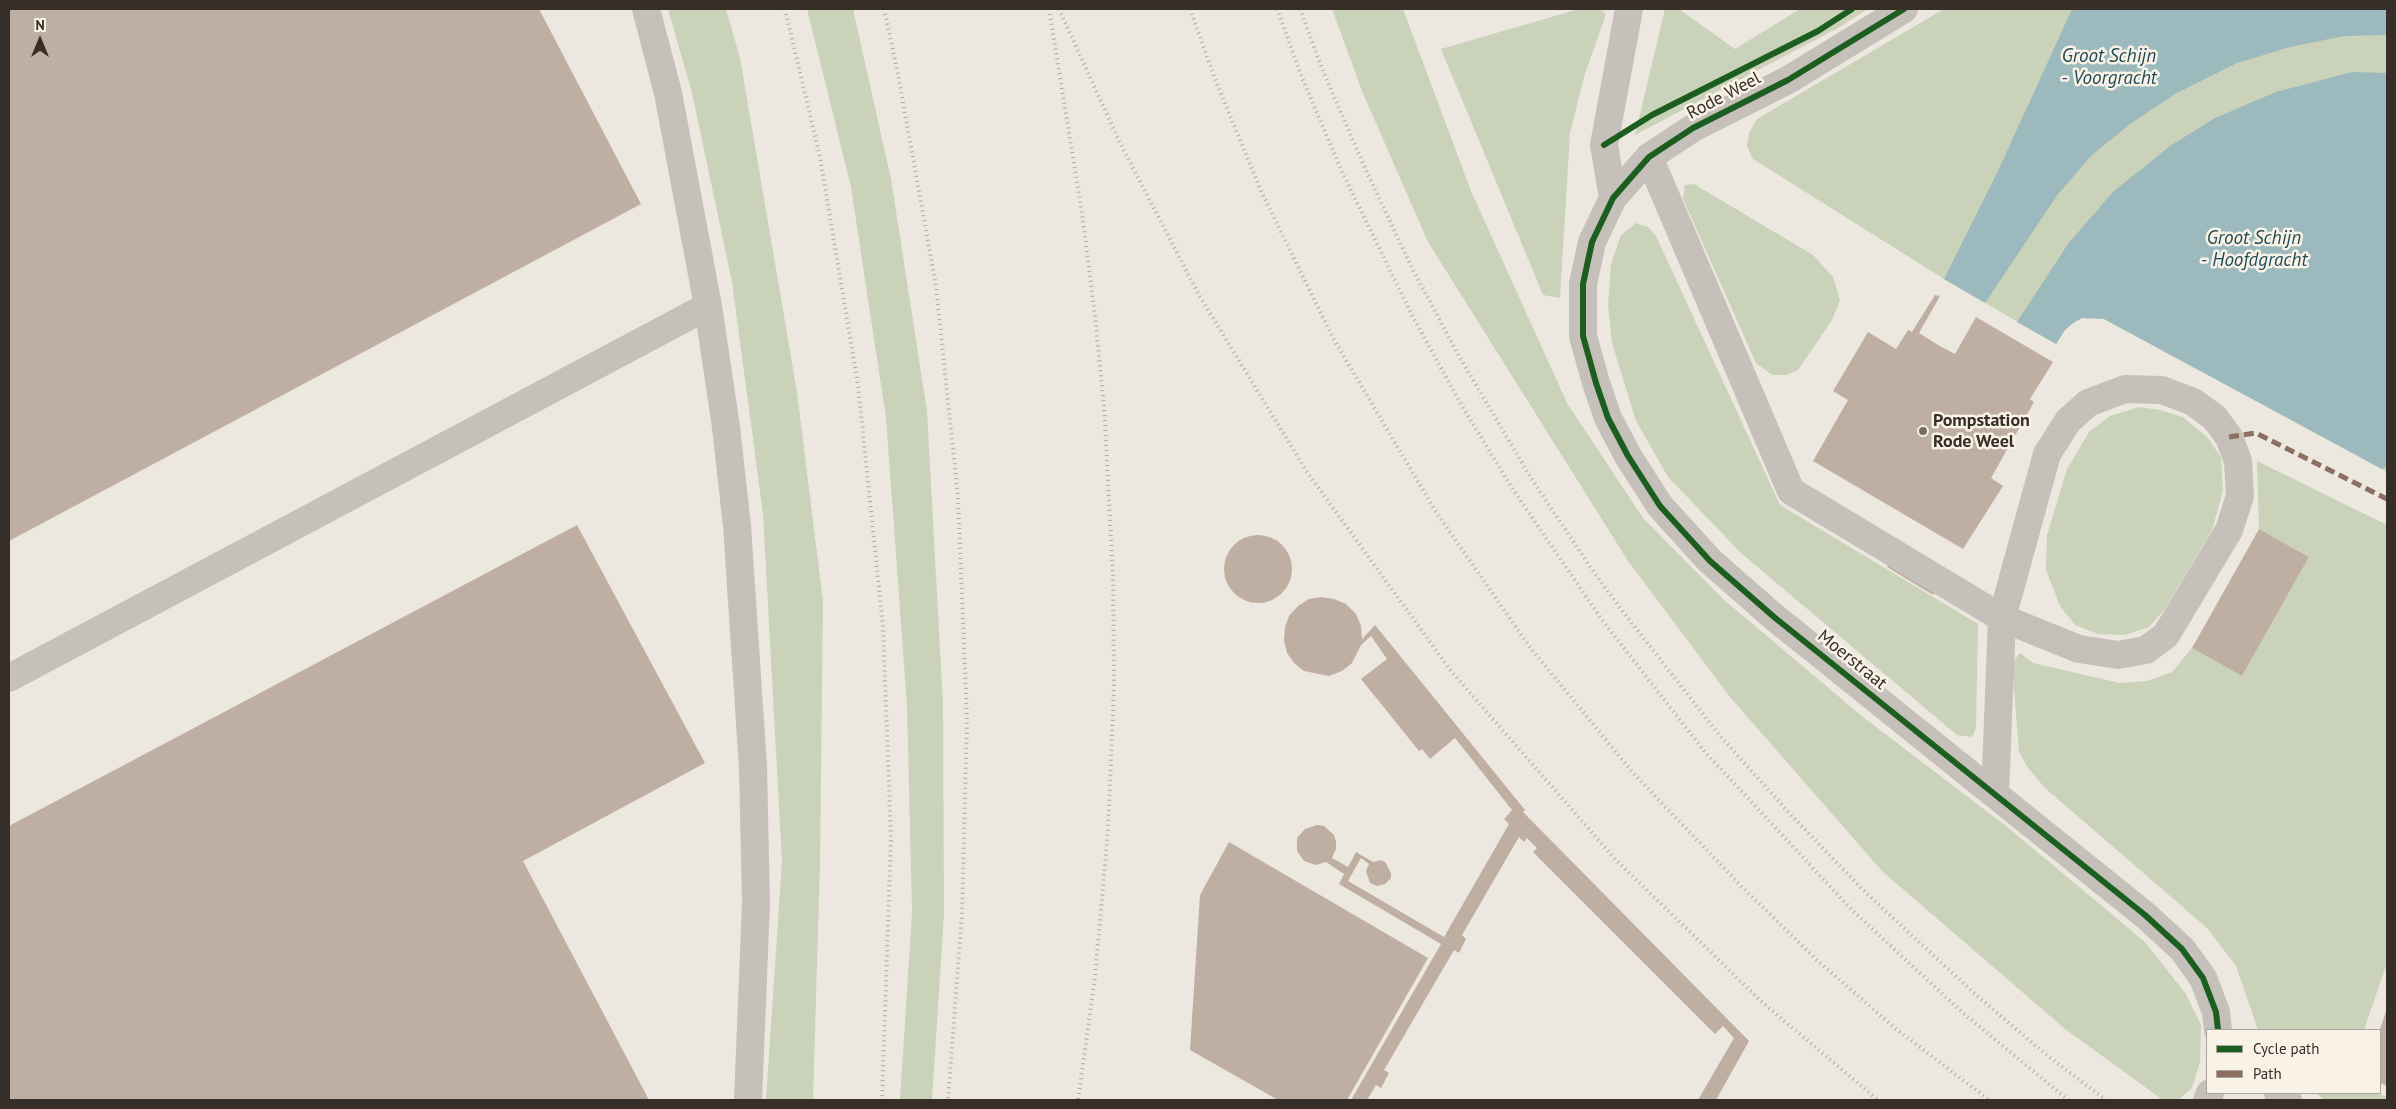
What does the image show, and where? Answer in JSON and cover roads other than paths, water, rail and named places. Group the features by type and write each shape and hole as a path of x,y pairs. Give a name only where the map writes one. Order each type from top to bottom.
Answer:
{"street":[{"path":"646,9 668,93 708,306 726,427 737,526 753,767 756,904 748,1100"},
{"path":"1613,198 1604,145 1629,9"},
{"name":"Rode Weel","path":"1592,242 1613,198 1648,157 1694,128 1788,80 1904,9"},
{"path":"1648,157 1791,491 2002,618 2079,649 2118,655 2146,650 2166,635 2229,530 2240,496 2238,461 2229,437 2214,417 2193,402 2162,390 2125,388 2088,403 2068,421 2047,454 2002,618 1995,794"},
{"name":"Moerstraat","path":"1592,242 1583,284 1583,336 1608,418 1628,456 1660,506 1710,561 1774,617 2145,915 2182,949 2203,978 2216,1012 2218,1029"},
{"path":"9,678 708,306"}],"water":[{"name":"Groot Schijn - Voorgracht","path":"2072,9 2387,9 2387,35 2344,36 2290,47 2237,63 2175,94 2130,124 2092,155 2058,194 1985,303 1944,279 1998,171"},
{"name":"Groot Schijn - Hoofdgracht","path":"2352,72 2387,73 2387,466 2382,469 2104,319 2082,318 2065,330 2056,344 2017,322 2068,244 2113,192 2170,146 2215,118 2276,92"}],"railway":[{"path":"785,9 820,157 858,385 883,627 891,838 882,1100"},
{"path":"884,9 897,69 936,286 958,497 967,718 962,914 948,1100"},
{"path":"1049,9 1082,213 1095,316 1104,406 1113,575 1114,685 1108,831 1095,977 1078,1100"},
{"path":"1059,9 1120,143 1199,295 1307,472 1451,671 1615,859 1763,1003 1878,1100"},
{"path":"1190,9 1215,79 1261,191 1333,338 1436,512 1529,646 1633,773 1744,889 1818,961 1896,1029 1989,1100"},
{"path":"1277,9 1303,80 1343,174 1413,317 1462,406 1512,488 1602,620 1705,752 1851,909 1962,1012 2068,1100"},
{"path":"1300,9 1323,71 1365,168 1410,264 1456,351 1531,478 1620,608 1721,737 1791,815 1863,890 1975,994 2049,1057 2106,1100"}],"place":[{"name":"Pompstation Rode Weel","path":"1923,431"}]}
